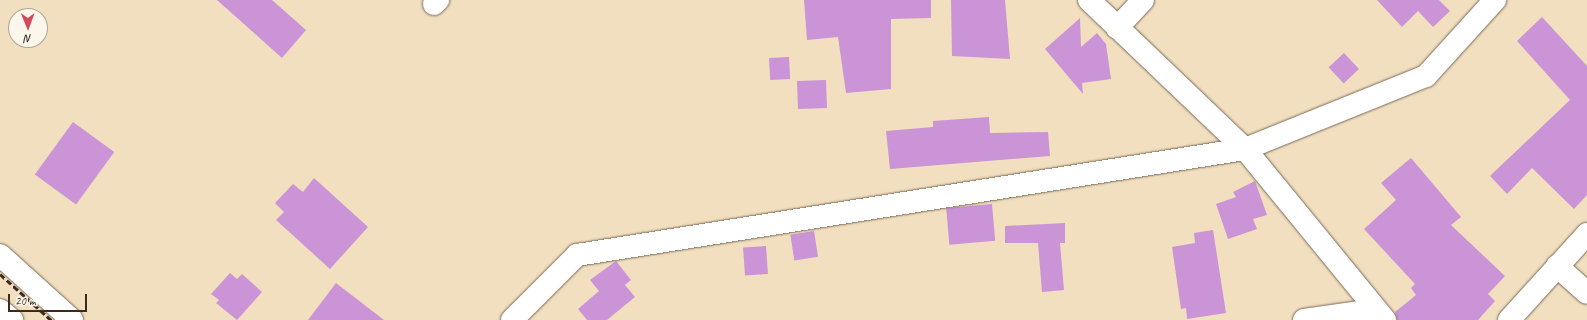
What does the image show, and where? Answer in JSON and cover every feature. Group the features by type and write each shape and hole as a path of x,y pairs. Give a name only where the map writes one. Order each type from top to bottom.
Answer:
{"street":[{"path":"1089,0 1245,149 1379,315"},
{"path":"1117,28 1143,0"},
{"path":"512,320 577,255 1245,149 1426,76 1495,0"},
{"path":"1509,320 1587,234"},
{"path":"0,255 72,320"},
{"path":"1557,266 1587,293"},
{"path":"0,310 12,320"},
{"path":"1304,320 1379,315"}],"building":[{"path":"217,0 272,0 306,30 282,58"},
{"path":"804,0 931,0 931,18 891,19 891,89 846,93 838,37 807,40"},
{"path":"951,0 1005,0 1010,59 952,56"},
{"path":"1377,0 1439,0 1450,11 1433,27 1418,11 1402,27"},
{"path":"1542,17 1587,66 1587,195 1574,209 1532,168 1507,194 1490,176 1570,100 1517,41"},
{"path":"1080,18 1081,47 1097,33 1106,44 1111,79 1082,83 1083,94 1045,49"},
{"path":"1344,53 1359,69 1344,83 1329,67"},
{"path":"789,57 790,79 770,80 769,58"},
{"path":"826,80 827,108 798,109 797,81"},
{"path":"989,117 990,133 1048,132 1050,156 890,169 886,131 933,127 933,121"},
{"path":"73,122 114,152 76,205 35,175"},
{"path":"1411,158 1461,217 1451,225 1505,276 1488,294 1495,301 1478,320 1397,320 1395,312 1416,295 1411,288 1415,284 1364,229 1396,200 1381,183"},
{"path":"314,178 368,227 330,269 276,220 284,212 275,203 293,184 303,192"},
{"path":"1255,181 1267,215 1253,219 1257,229 1228,239 1216,204 1236,197 1233,192"},
{"path":"992,204 995,241 949,245 946,208"},
{"path":"1065,223 1065,243 1060,243 1064,290 1042,292 1038,243 1005,243 1005,226"},
{"path":"1213,230 1226,313 1187,319 1186,308 1181,309 1172,247 1195,243 1194,233"},
{"path":"814,231 818,257 794,260 790,235"},
{"path":"766,246 768,274 745,276 743,248"},
{"path":"616,261 631,280 625,285 635,297 607,320 587,320 578,309 599,291 590,280"},
{"path":"230,273 237,279 242,274 262,292 237,320 216,303 219,300 211,294"},
{"path":"336,283 384,320 308,320"}],"railway":[{"path":"0,274 51,320"}]}
